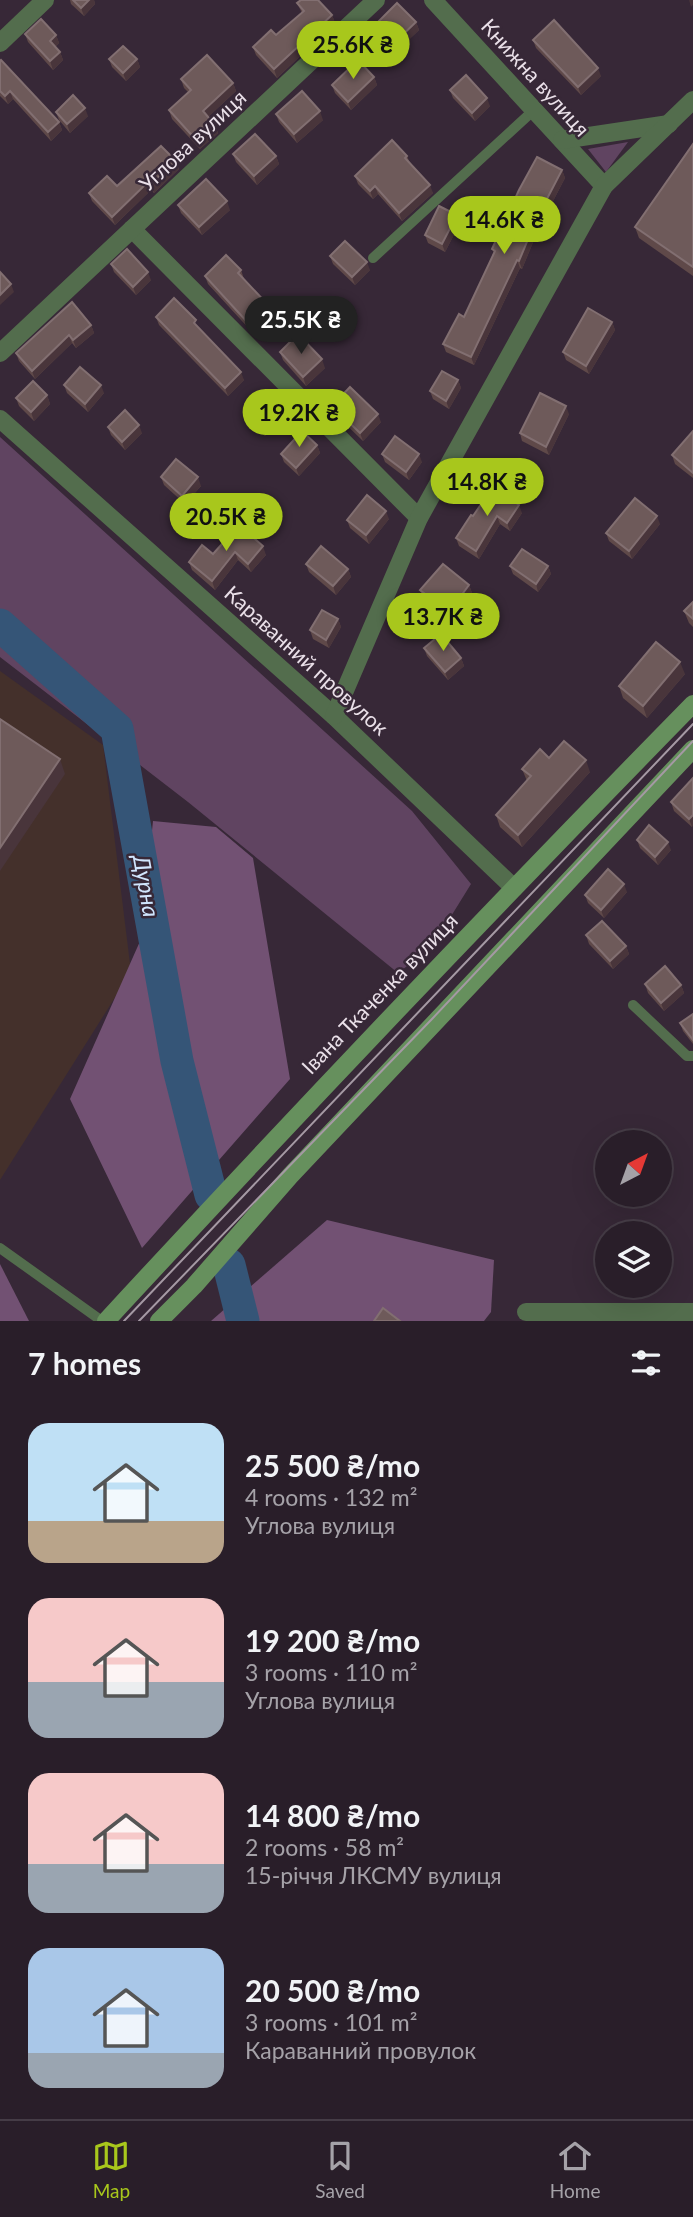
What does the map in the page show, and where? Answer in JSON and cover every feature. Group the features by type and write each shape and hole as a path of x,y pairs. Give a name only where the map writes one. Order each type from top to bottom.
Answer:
{"main road":[{"name":"Івана Ткаченка вулиця","path":"104,1321 513,887 693,704"},
{"path":"159,1321 194,1286 290,1176 693,749"}],"street":[{"path":"0,43 45,0"},
{"name":"Углова вулиця","path":"0,353 376,0"},
{"name":"Книжна вулиця","path":"433,0 604,186"},
{"path":"334,716 419,518 604,186 693,100"},
{"path":"562,140 668,124"},
{"path":"132,229 419,518"},
{"name":"Караванний провулок","path":"0,419 334,716 513,887"},
{"path":"523,1317 693,1312"}],"lane":[{"path":"373,258 534,110"},
{"path":"633,1005 687,1056 693,1056"},
{"path":"0,1248 104,1321"}],"shaded area":[{"path":"628,142 606,172 588,149"},
{"path":"0,437 412,811 471,884 432,947 398,973 188,802 0,657"},
{"path":"0,671 103,745 131,972 0,1180"},
{"path":"153,821 216,827 253,858 290,1079 142,1248 70,1099 141,939"},
{"path":"327,1220 494,1260 491,1312 484,1321 211,1321"},
{"path":"0,1264 29,1321 0,1321"}],"building":[{"path":"73,0 89,0 81,8"},
{"path":"301,0 318,0 332,15 274,69 253,47 271,30 276,35 304,11 297,3"},
{"path":"397,3 416,22 395,42 377,23"},
{"path":"41,19 56,35 50,41 60,52 50,61 25,34"},
{"path":"554,20 598,68 578,87 533,40"},
{"path":"123,46 137,59 123,73 109,59"},
{"path":"207,55 233,83 203,111 215,125 197,141 169,110 191,90 181,79"},
{"path":"1,60 59,122 48,132 10,91 5,96 0,91"},
{"path":"358,60 374,77 348,102 332,85"},
{"path":"466,75 487,98 472,113 450,90"},
{"path":"302,91 320,111 294,134 276,114"},
{"path":"73,95 85,108 67,124 56,112"},
{"path":"255,134 276,156 254,176 233,154"},
{"path":"392,140 430,185 399,213 375,186 370,191 355,176"},
{"path":"693,144 693,267 635,227"},
{"path":"161,146 176,161 151,184 148,182 112,217 89,193 107,176 117,186"},
{"path":"537,157 562,170 471,357 443,344 459,314 464,317 495,251 492,249"},
{"path":"206,179 227,201 199,227 178,205"},
{"path":"439,206 457,215 442,244 425,235"},
{"path":"345,241 367,262 352,277 330,256"},
{"path":"127,249 148,272 133,287 111,264"},
{"path":"226,255 241,270 238,273 269,306 249,324 205,276"},
{"path":"0,272 11,284 0,295"},
{"path":"174,298 241,372 225,388 156,317"},
{"path":"72,302 91,325 73,340 69,335 32,371 16,353"},
{"path":"588,308 612,322 586,366 563,352"},
{"path":"298,334 322,359 303,377 280,352"},
{"path":"80,367 101,385 85,404 64,385"},
{"path":"442,371 458,380 446,401 430,391"},
{"path":"33,381 47,395 31,412 16,398"},
{"path":"350,387 378,414 360,433 332,406"},
{"path":"263,392 280,407 262,428 245,413"},
{"path":"540,393 566,406 546,447 520,433"},
{"path":"125,410 139,425 122,442 108,427"},
{"path":"302,431 317,445 296,468 281,454"},
{"path":"693,431 693,473 672,455"},
{"path":"395,436 419,454 406,472 382,454"},
{"path":"176,459 198,477 182,496 161,477"},
{"path":"493,487 519,505 507,523 497,516 476,551 456,538"},
{"path":"367,495 386,511 366,535 347,520"},
{"path":"635,498 657,516 629,551 606,533"},
{"path":"239,525 263,546 248,564 235,552 212,581 189,562 202,545 213,554"},
{"path":"321,546 348,569 333,586 306,564"},
{"path":"522,549 548,566 536,584 510,566"},
{"path":"443,564 469,585 449,612 420,590"},
{"path":"693,602 693,619 684,611"},
{"path":"322,610 338,619 326,640 310,630"},
{"path":"441,634 461,658 445,672 424,648"},
{"path":"656,642 680,662 643,706 619,686"},
{"path":"0,719 60,759 0,848"},
{"path":"564,741 586,760 518,835 496,815 531,776 522,769 540,749 549,758"},
{"path":"693,778 693,815 689,819 671,802"},
{"path":"649,825 668,842 655,857 637,840"},
{"path":"608,869 624,884 601,910 585,895"},
{"path":"602,921 626,946 610,961 586,935"},
{"path":"665,966 681,985 661,1003 645,984"},
{"path":"693,1014 693,1040 680,1023"},
{"path":"383,1308 400,1321 374,1321"}],"waterway":[{"name":"Дурна","path":"0,625 117,729 177,1061 211,1195"},
{"name":"Дурна","path":"229,1265 243,1321"}],"tram line":[{"path":"124,1321 693,724"},
{"path":"139,1321 432,1019 693,741"}]}
